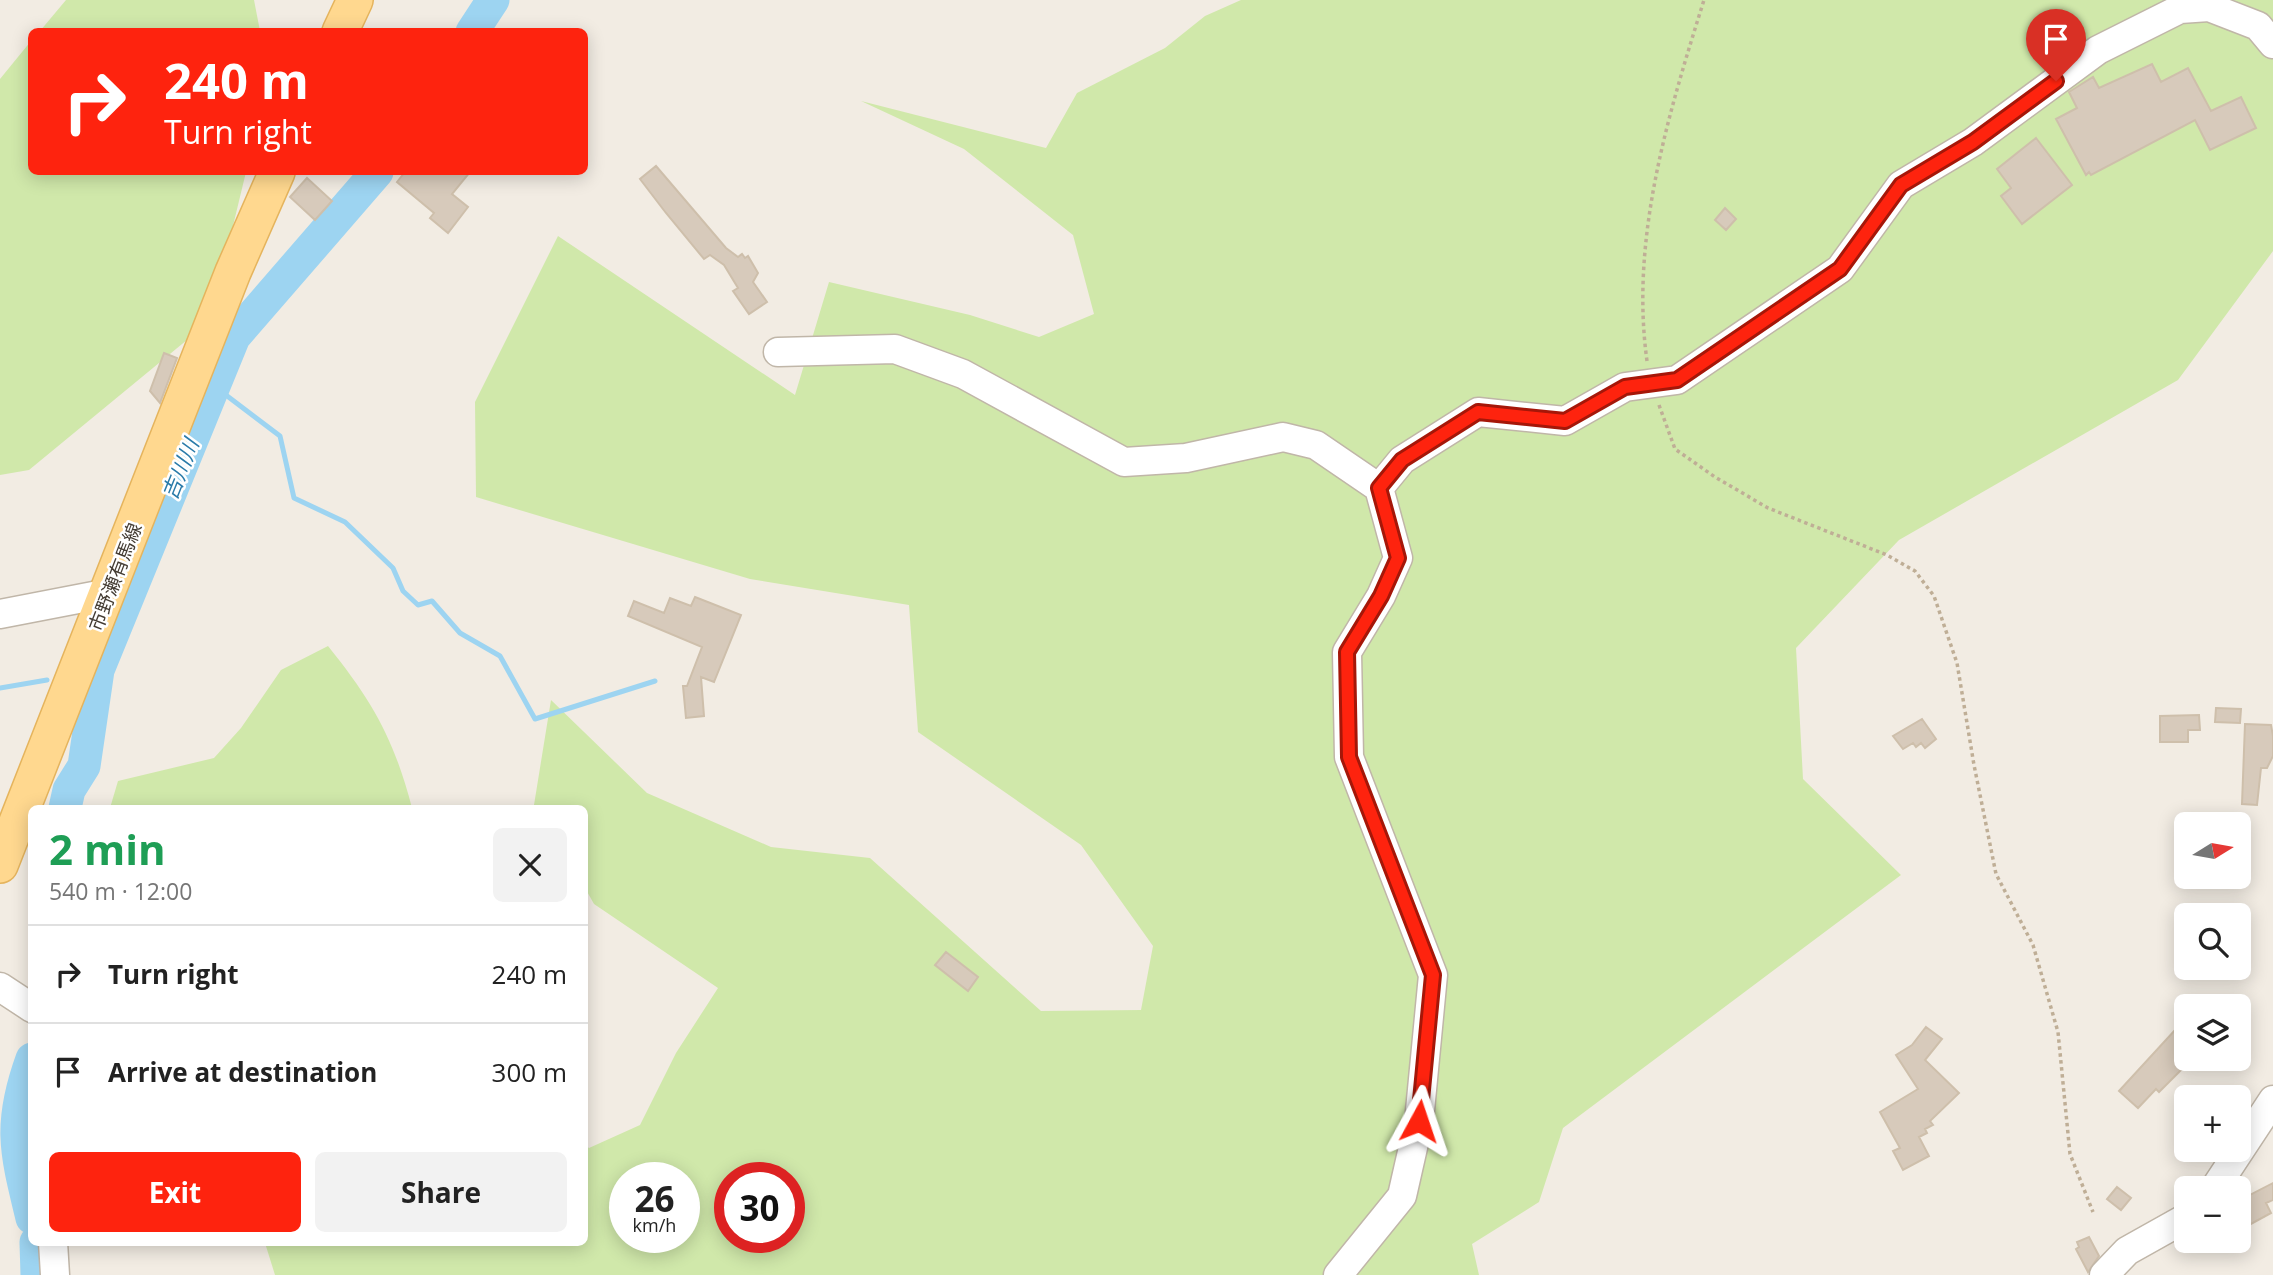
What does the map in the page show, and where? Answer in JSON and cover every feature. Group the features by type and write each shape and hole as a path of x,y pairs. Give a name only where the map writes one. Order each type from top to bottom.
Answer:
{"main road":[{"path":"342,28 355,0"},
{"name":"市野瀬有馬線","path":"0,865 233,272 276,175"}],"street":[{"path":"1379,488 1402,460 1478,412 1565,421 1625,387 1677,380 1840,269 1901,185 1973,142 2098,50 2180,9 2209,8 2258,26 2273,44"},
{"path":"778,352 895,349 963,374 1124,462 1186,458 1283,437 1316,445 1379,488 1398,558 1381,596 1347,652 1349,757 1433,975 1419,1121 1402,1196 1338,1275"},
{"path":"0,614 109,593"},
{"path":"0,986 28,1005"},
{"path":"2223,1176 2273,1100"},
{"path":"2104,1275 2127,1251 2174,1225"},
{"path":"53,1246 55,1275"}],"path":[{"path":"1704,0 1681,74 1646,230 1642,308 1651,383 1675,449 1768,508 1915,571 1934,596 1958,663 1973,765 1996,873 2034,945 2058,1032 2070,1154 2093,1212"}],"green space":[{"path":"66,0 254,0 259,28 43,28"},
{"path":"1241,0 2273,0 2273,251 2178,380 1899,540 1796,648 1803,779 1901,875 1563,1128 1539,1202 1472,1244 1479,1275 275,1275 266,1246 588,1246 588,1147 640,1125 676,1053 718,988 594,904 588,893 588,805 534,805 551,700 647,793 771,847 870,858 1041,1011 1141,1010 1153,946 1081,845 918,732 909,605 750,579 476,497 475,402 558,236 795,395 829,282 970,315 1039,337 1094,314 1073,235 964,149 861,101 1046,148 1077,93 1165,48 1205,16"},
{"path":"28,45 28,175 245,175 210,321 29,470 0,475 0,79"},
{"path":"328,646 358,685 380,722 398,761 411,805 111,805 118,781 214,758 241,728 281,670"}],"building":[{"path":"2152,64 2161,82 2188,68 2211,111 2241,97 2256,128 2210,150 2195,120 2091,175 2089,172 2086,175 2056,119 2077,108 2069,92 2093,77 2099,88"},
{"path":"2036,138 2072,185 2022,224 2001,196 2011,188 1997,169"},
{"path":"656,166 726,248 738,257 742,254 745,258 748,256 758,273 753,282 767,302 749,314 733,291 738,288 724,265 710,255 704,259 666,213 640,179"},
{"path":"403,175 468,175 452,194 468,207 448,233 430,218 434,213 397,182"},
{"path":"307,178 332,201 315,220 290,197"},
{"path":"1725,208 1736,219 1726,230 1715,220"},
{"path":"164,353 177,358 160,403 150,391"},
{"path":"695,597 741,615 714,682 701,677 704,716 686,718 683,686 687,686 702,647 628,616 634,601 664,613 670,598 691,606"},
{"path":"2216,708 2241,709 2240,723 2215,722"},
{"path":"2199,715 2200,730 2188,730 2188,742 2160,742 2160,716"},
{"path":"1922,719 1936,739 1925,748 1921,743 1916,747 1913,743 1903,749 1893,736"},
{"path":"2245,724 2271,725 2273,736 2273,756 2267,768 2261,768 2257,805 2242,804"},
{"path":"946,952 978,977 968,991 935,965"},
{"path":"1926,1027 1942,1039 1925,1060 1959,1093 1930,1121 1933,1125 1925,1129 1927,1133 1919,1137 1929,1156 1903,1170 1893,1151 1900,1148 1880,1112 1918,1089 1896,1055 1912,1045"},
{"path":"2174,1031 2174,1071 2180,1071 2159,1092 2156,1089 2138,1108 2119,1091"},
{"path":"2273,1183 2273,1200 2266,1203 2271,1213 2251,1224 2251,1194"},
{"path":"2117,1187 2131,1198 2121,1210 2107,1199"},
{"path":"2089,1237 2099,1256 2088,1272 2076,1249 2079,1247 2077,1242"}],"waterway":[{"name":"吉川川","path":"475,28 493,0"},
{"name":"吉川川","path":"66,805 69,790 84,766 98,670 234,337 374,175"},
{"path":"214,386 280,436 294,498 345,522 393,568 403,591 418,605 432,601 460,633 500,656 535,719 655,681"},
{"path":"0,688 47,680"},
{"name":"吉川川","path":"28,1070 17,1121 19,1156 28,1201"},
{"name":"吉川川","path":"36,1246 37,1275"}],"route":[{"path":"1419,1121 1433,975 1389,854 1349,757 1347,652 1381,596 1398,558 1379,488 1402,460 1478,412 1565,421 1625,387 1677,380 1840,269 1901,185 1973,142 2056,81"}]}
